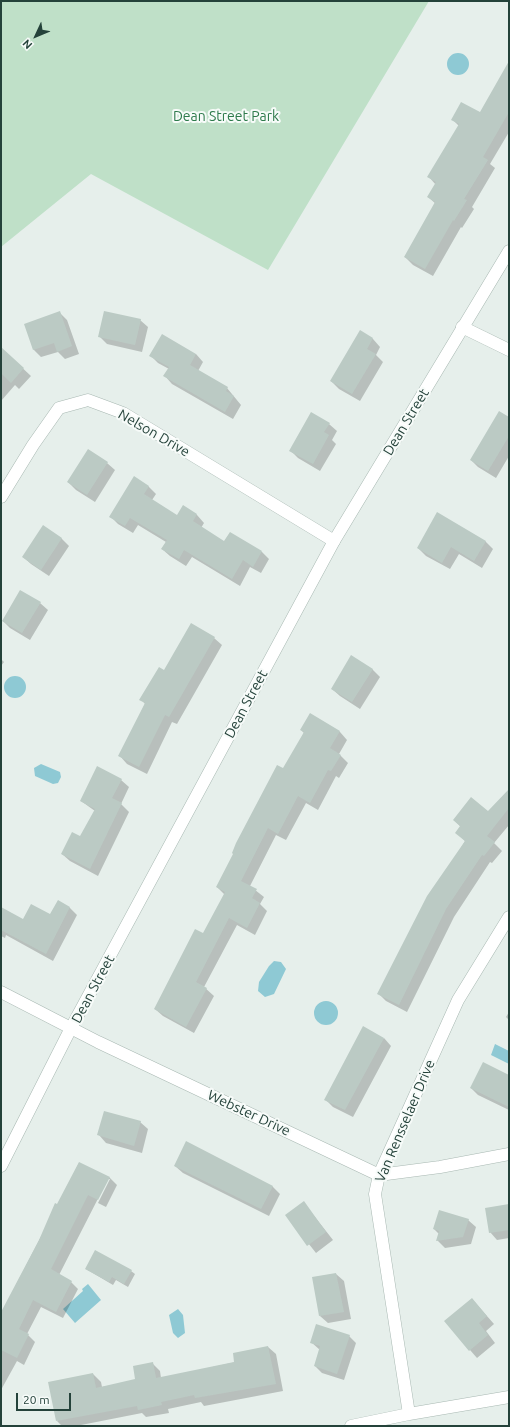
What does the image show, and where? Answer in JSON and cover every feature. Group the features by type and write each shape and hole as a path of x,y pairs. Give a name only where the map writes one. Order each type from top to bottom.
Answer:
{"street":[{"name":"Dean Street","path":"1,1166 71,1028 334,541 509,251"},
{"path":"462,327 509,350"},
{"name":"Nelson Drive","path":"1,497 58,408 88,400 123,413 334,541"},
{"name":"Van Rensselaer Drive","path":"410,1414 375,1194 379,1175 458,1000 509,917"},
{"name":"Webster Drive","path":"1,992 71,1028 379,1175"},
{"path":"379,1175 440,1167 509,1154"},
{"path":"351,1426 509,1397"}],"green space":[{"name":"Dean Street Park","path":"1,1 429,1 268,270 91,174 1,247"}],"water":[{"path":"458,53 466,56 469,64 466,72 458,75 450,72 447,64 450,56"},
{"path":"15,676 23,679 26,687 23,695 15,698 7,695 4,687 7,679"},
{"path":"41,764 60,772 61,777 58,783 53,784 35,776 34,768"},
{"path":"274,961 281,962 286,969 274,994 265,997 258,991 259,982"},
{"path":"326,1001 334,1005 338,1013 334,1021 326,1025 318,1021 314,1013 318,1005"},
{"path":"495,1044 509,1051 509,1064 491,1055"},
{"path":"88,1284 101,1300 75,1323 63,1309 83,1291 82,1289"},
{"path":"178,1309 183,1315 185,1333 178,1338 173,1333 169,1315"}],"building":[{"path":"509,61 509,112 483,157 488,160 464,199 467,200 454,221 453,220 425,269 404,257 435,202 427,197 436,182 427,177 459,124 451,120 461,102 480,112"},
{"path":"60,311 72,346 57,352 54,343 33,350 24,324"},
{"path":"104,311 141,319 135,345 98,337"},
{"path":"360,330 373,338 367,349 376,354 352,394 330,381"},
{"path":"162,334 196,354 190,365 228,387 226,391 234,396 225,412 163,376 169,367 149,356"},
{"path":"1,347 24,368 11,383 1,373"},
{"path":"499,411 509,417 509,436 488,471 470,460"},
{"path":"311,412 330,423 324,432 329,435 313,464 289,451"},
{"path":"88,449 108,462 87,495 67,482"},
{"path":"134,476 149,486 144,494 177,515 183,505 197,514 193,521 224,541 230,532 262,551 253,567 243,560 232,579 184,550 179,559 161,549 167,540 130,518 125,526 109,517"},
{"path":"437,512 486,541 474,561 451,547 442,563 417,548"},
{"path":"43,525 62,538 41,570 22,557"},
{"path":"20,590 41,602 22,633 2,621"},
{"path":"191,623 215,637 169,717 165,715 139,767 118,756 145,703 139,700 159,667 164,670"},
{"path":"351,655 373,669 352,702 331,689"},
{"path":"310,713 340,731 330,748 341,755 331,771 328,770 310,803 298,796 278,834 268,828 241,881 257,889 252,898 260,903 247,928 229,918 196,982 207,988 186,1027 154,1009 195,929 203,933 225,892 216,887 233,854 232,853 236,843 277,765 283,768 304,732 300,730"},
{"path":"97,766 122,779 112,798 122,803 90,869 61,854 72,832 80,836 95,809 80,801"},
{"path":"509,789 509,808 487,836 495,842 484,856 482,855 446,909 399,1005 377,994 427,896 465,841 455,833 460,826 453,820 471,797 488,811"},
{"path":"58,900 70,907 46,954 1,930 1,907 23,919 31,904 50,914"},
{"path":"363,1026 384,1038 345,1110 324,1100"},
{"path":"483,1062 509,1075 509,1107 470,1088"},
{"path":"104,1111 141,1121 134,1146 97,1135"},
{"path":"186,1141 273,1186 261,1209 174,1166"},
{"path":"79,1162 110,1177 98,1200 88,1195 51,1269 72,1281 56,1312 33,1300 19,1329 29,1334 17,1358 1,1350 1,1312 39,1240 55,1203 57,1204"},
{"path":"304,1201 326,1232 307,1246 285,1215"},
{"path":"509,1204 509,1230 489,1233 485,1208"},
{"path":"439,1210 469,1219 463,1237 436,1241 439,1231 433,1229"},
{"path":"95,1250 132,1270 124,1284 112,1277 109,1282 85,1269"},
{"path":"336,1273 344,1312 319,1316 312,1277"},
{"path":"472,1298 487,1316 479,1323 488,1335 469,1351 444,1321"},
{"path":"316,1324 350,1335 337,1374 314,1366 320,1346 310,1343"},
{"path":"268,1346 276,1384 195,1398 194,1395 161,1402 162,1405 138,1410 137,1406 56,1421 48,1382 93,1373 96,1388 135,1379 133,1366 153,1362 156,1378 234,1362 233,1353"}]}
